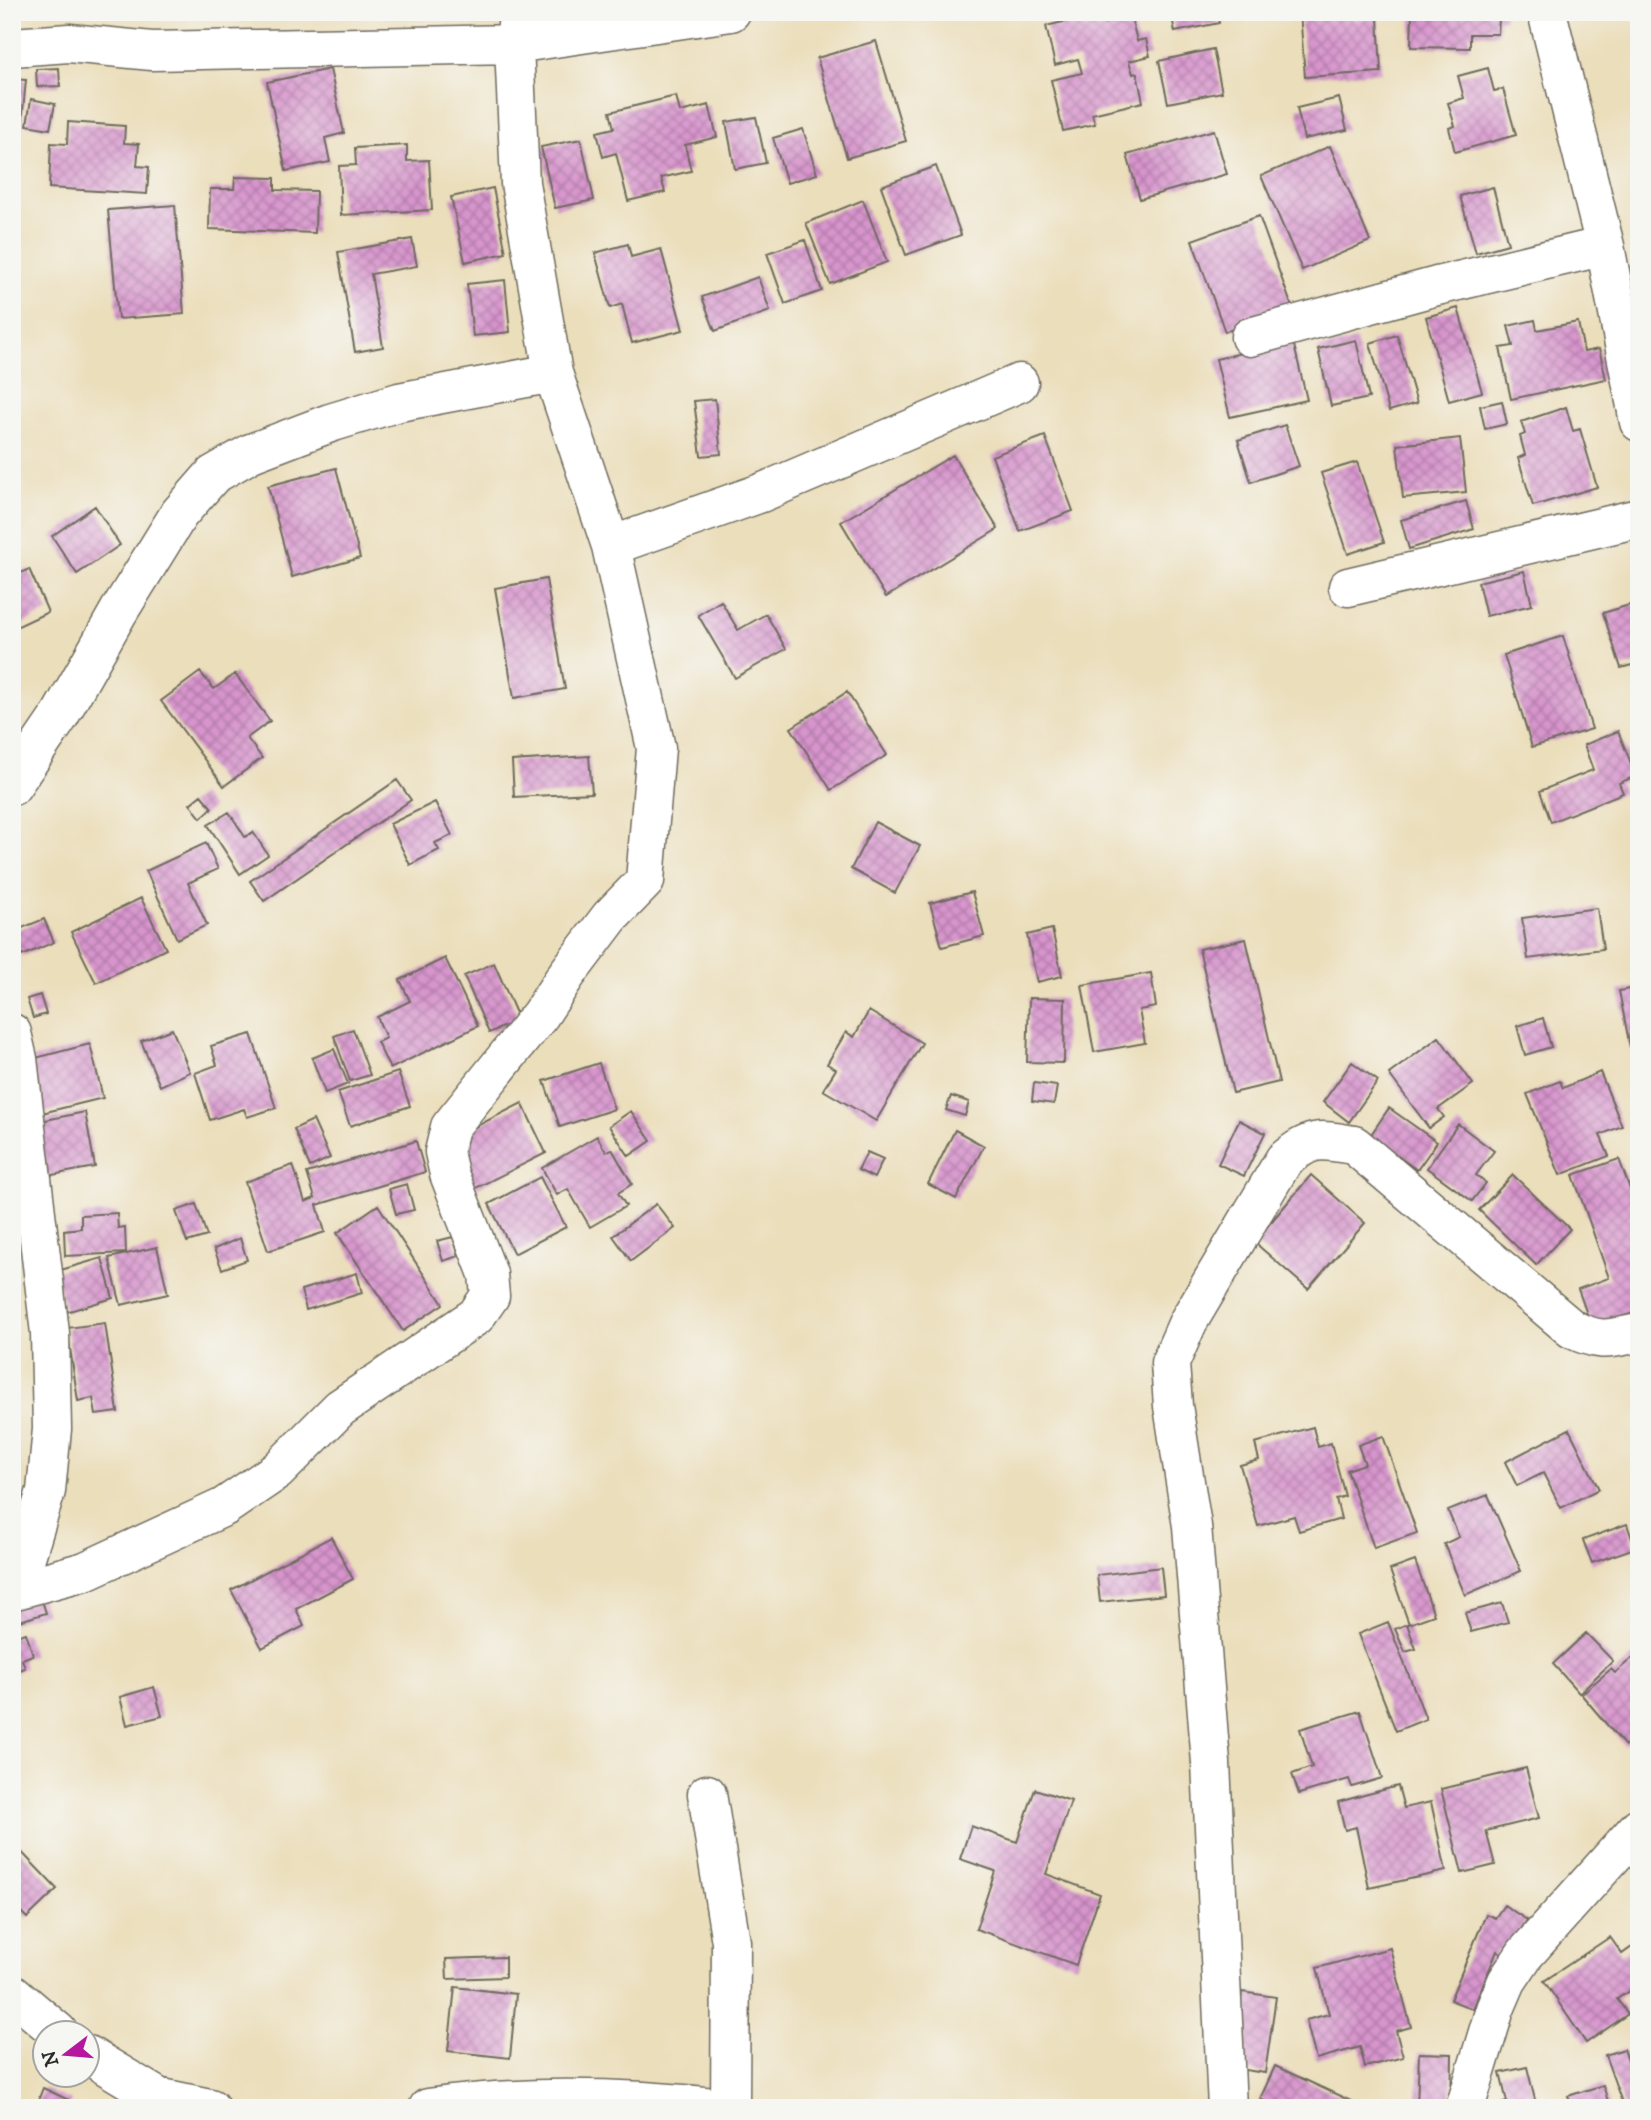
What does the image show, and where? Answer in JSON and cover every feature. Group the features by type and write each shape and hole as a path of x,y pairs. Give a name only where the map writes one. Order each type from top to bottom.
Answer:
{"street":[{"path":"12,47 69,43 152,51 731,12"},
{"path":"1547,12 1605,246 1639,422"},
{"path":"12,1591 85,1571 224,1507 277,1471 340,1408 476,1316 490,1296 488,1274 443,1152 450,1127 540,1015 610,917 645,881 656,748 611,546 553,373 520,183 517,28"},
{"path":"1250,337 1437,286 1605,246"},
{"path":"12,786 59,717 119,611 179,514 214,475 251,453 330,423 399,402 553,373"},
{"path":"611,546 761,493 1019,383"},
{"path":"1348,587 1639,518"},
{"path":"12,1032 18,1059 50,1333 52,1429 46,1491 26,1557 12,1574"},
{"path":"1227,2108 1211,1763 1192,1526 1173,1406 1170,1363 1188,1322 1284,1160 1305,1143 1329,1141 1354,1145 1573,1329 1591,1339 1609,1340 1639,1333"},
{"path":"428,2108 478,2101 578,2099 650,2100 727,2108 731,1942 706,1794"},
{"path":"1465,2108 1507,1981 1525,1954 1639,1827"},
{"path":"12,1993 41,2018"},
{"path":"102,2064 158,2102 210,2108"}],"building":[{"path":"1171,12 1217,12 1219,23 1175,32"},
{"path":"1300,12 1352,12 1353,19 1378,17 1381,72 1305,77"},
{"path":"1412,12 1505,12 1505,19 1499,19 1498,34 1470,34 1470,48 1411,47"},
{"path":"1101,13 1104,23 1131,17 1137,41 1146,39 1150,56 1129,61 1133,74 1137,73 1143,102 1092,114 1095,124 1063,131 1051,80 1082,73 1078,59 1055,65 1046,26"},
{"path":"876,41 906,141 847,158 817,58"},
{"path":"1213,49 1222,92 1168,103 1159,61"},
{"path":"59,68 60,86 37,87 36,69"},
{"path":"1488,68 1494,91 1503,89 1516,135 1455,152 1449,128 1455,126 1448,103 1464,98 1458,76"},
{"path":"330,69 344,133 325,138 330,162 286,171 267,82"},
{"path":"12,79 26,80 14,204 12,204"},
{"path":"676,96 680,112 709,105 717,137 685,145 691,171 661,178 665,192 628,201 616,153 603,157 597,132 614,128 610,112"},
{"path":"1339,98 1347,130 1304,139 1297,108"},
{"path":"31,99 55,104 50,129 27,125"},
{"path":"756,117 766,163 735,169 726,122"},
{"path":"68,122 125,126 124,143 139,144 137,166 149,167 147,194 49,188 51,143 67,144"},
{"path":"803,129 817,174 787,183 773,138"},
{"path":"1214,130 1227,174 1140,199 1127,155"},
{"path":"581,139 594,200 555,208 541,147"},
{"path":"407,145 407,161 429,160 432,210 341,215 339,166 356,165 355,148"},
{"path":"1330,146 1370,241 1302,270 1261,176"},
{"path":"936,166 961,235 906,255 881,186"},
{"path":"235,177 275,178 275,190 316,191 315,233 209,229 210,189 234,189"},
{"path":"1493,187 1508,244 1476,253 1460,196"},
{"path":"493,188 506,253 465,262 451,197"},
{"path":"863,200 887,262 830,284 806,223"},
{"path":"175,205 184,314 118,319 108,210"},
{"path":"1259,216 1292,307 1225,332 1192,240"},
{"path":"412,239 417,266 371,274 383,347 355,352 338,252"},
{"path":"805,240 822,291 785,304 767,253"},
{"path":"628,244 631,257 661,249 683,330 632,343 622,304 610,308 595,253"},
{"path":"758,277 770,311 715,331 702,297"},
{"path":"505,280 510,332 473,336 467,284"},
{"path":"1458,308 1482,392 1449,401 1426,317"},
{"path":"1535,320 1537,330 1578,322 1584,352 1599,349 1606,379 1511,399 1500,348 1513,346 1508,326"},
{"path":"1397,335 1417,403 1389,411 1370,343"},
{"path":"1356,340 1369,398 1331,406 1318,349"},
{"path":"1293,341 1307,400 1230,417 1216,359"},
{"path":"715,399 721,454 701,456 694,401"},
{"path":"1502,401 1507,424 1485,429 1480,406"},
{"path":"1566,407 1573,431 1580,429 1597,487 1533,506 1518,458 1525,455 1520,436 1525,434 1521,422"},
{"path":"1285,425 1299,466 1251,482 1238,440"},
{"path":"1045,436 1073,511 1020,531 992,456"},
{"path":"1460,438 1466,492 1403,498 1397,445"},
{"path":"953,455 998,529 886,597 841,522"},
{"path":"1357,462 1384,542 1348,554 1321,473"},
{"path":"336,468 360,558 292,577 268,486"},
{"path":"1466,501 1474,529 1409,549 1401,520"},
{"path":"95,506 120,545 77,574 52,536"},
{"path":"29,569 48,612 12,629 12,577"},
{"path":"1524,571 1532,605 1486,616 1478,582"},
{"path":"546,579 565,689 514,698 495,588"},
{"path":"721,601 738,630 766,614 786,649 735,678 698,615"},
{"path":"1639,602 1639,663 1621,668 1603,613"},
{"path":"1563,636 1592,729 1532,747 1504,655"},
{"path":"200,672 214,689 235,674 270,721 247,738 262,758 224,786 161,701"},
{"path":"847,692 887,755 831,790 791,728"},
{"path":"1618,731 1636,776 1619,783 1623,793 1551,822 1540,791 1593,770 1584,745"},
{"path":"589,756 592,793 514,797 512,761"},
{"path":"397,780 411,800 264,901 250,881"},
{"path":"201,795 212,808 201,818 190,804"},
{"path":"435,802 452,835 435,843 439,850 410,865 390,824"},
{"path":"229,812 245,837 253,832 268,855 240,874 208,825"},
{"path":"875,822 920,846 895,893 851,869"},
{"path":"206,843 218,869 188,883 207,925 177,939 146,871"},
{"path":"972,892 984,936 942,947 930,903"},
{"path":"141,898 166,949 96,983 71,932"},
{"path":"1597,908 1603,949 1528,959 1522,918"},
{"path":"44,919 54,942 22,956 12,932"},
{"path":"1052,929 1062,976 1037,982 1027,935"},
{"path":"1246,939 1279,1082 1233,1093 1199,949"},
{"path":"445,958 478,1026 390,1069 377,1042 386,1038 377,1017 410,1001 400,980"},
{"path":"494,963 519,1020 489,1033 464,976"},
{"path":"1151,973 1156,1007 1139,1010 1145,1043 1094,1052 1082,985"},
{"path":"1639,987 1639,1045 1630,1047 1619,991"},
{"path":"40,995 46,1014 33,1018 27,999"},
{"path":"1029,998 1065,999 1064,1063 1027,1062"},
{"path":"869,1011 922,1043 876,1121 823,1090 836,1069 827,1064 846,1032 854,1037"},
{"path":"1543,1018 1551,1047 1525,1055 1517,1026"},
{"path":"172,1029 190,1072 160,1086 141,1041"},
{"path":"353,1029 370,1075 350,1081 334,1036"},
{"path":"251,1034 276,1108 247,1117 244,1109 210,1120 195,1073 217,1065 211,1046"},
{"path":"1439,1037 1473,1084 1438,1109 1444,1117 1429,1128 1389,1074"},
{"path":"90,1044 103,1098 38,1114 24,1061"},
{"path":"334,1049 348,1084 325,1093 312,1058"},
{"path":"1352,1062 1378,1081 1349,1122 1323,1102"},
{"path":"599,1063 614,1109 560,1127 544,1081"},
{"path":"398,1072 410,1106 350,1126 338,1092"},
{"path":"1600,1072 1622,1126 1600,1135 1609,1156 1560,1175 1527,1094 1560,1081 1563,1088"},
{"path":"1034,1083 1057,1086 1054,1104 1032,1101"},
{"path":"951,1096 969,1102 965,1116 946,1110"},
{"path":"522,1103 546,1153 474,1189 449,1140"},
{"path":"1389,1108 1437,1142 1417,1170 1370,1136"},
{"path":"631,1111 651,1141 629,1156 609,1126"},
{"path":"85,1112 95,1167 41,1177 31,1123"},
{"path":"313,1120 330,1158 310,1167 294,1129"},
{"path":"1239,1120 1265,1133 1244,1176 1218,1164"},
{"path":"1458,1124 1494,1151 1476,1175 1486,1183 1472,1201 1427,1168"},
{"path":"1639,1127 1639,1152 1638,1153 1631,1130"},
{"path":"955,1130 984,1146 956,1199 928,1184"},
{"path":"597,1136 606,1152 612,1149 632,1184 618,1193 626,1206 590,1227 568,1189 557,1195 542,1168"},
{"path":"416,1141 425,1172 317,1205 325,1232 268,1251 245,1182 293,1165 305,1202 315,1198 307,1173"},
{"path":"867,1152 883,1159 874,1178 858,1170"},
{"path":"1619,1159 1639,1214 1639,1311 1592,1328 1578,1289 1609,1278 1573,1175"},
{"path":"1311,1175 1365,1223 1308,1289 1254,1242"},
{"path":"1513,1175 1570,1229 1536,1265 1479,1210"},
{"path":"540,1177 566,1227 514,1254 489,1204"},
{"path":"407,1184 414,1210 396,1214 389,1189"},
{"path":"196,1204 207,1236 187,1242 176,1211"},
{"path":"656,1204 675,1228 631,1261 613,1236"},
{"path":"378,1205 443,1304 403,1331 337,1233"},
{"path":"117,1213 118,1228 125,1227 126,1253 65,1256 64,1230 81,1228 81,1215"},
{"path":"453,1237 459,1256 443,1261 437,1241"},
{"path":"240,1238 247,1260 222,1269 214,1249"},
{"path":"157,1247 168,1294 121,1305 109,1258"},
{"path":"102,1258 113,1298 66,1312 54,1272"},
{"path":"357,1273 362,1293 306,1310 301,1290"},
{"path":"105,1323 118,1412 96,1415 93,1398 78,1401 67,1328"},
{"path":"1313,1427 1318,1447 1331,1443 1345,1496 1336,1499 1341,1519 1299,1531 1294,1516 1258,1526 1240,1465 1259,1460 1255,1443"},
{"path":"1569,1429 1599,1489 1561,1508 1543,1473 1517,1486 1505,1462"},
{"path":"1383,1436 1417,1533 1374,1548 1347,1470 1365,1464 1358,1445"},
{"path":"1488,1495 1521,1571 1465,1595 1444,1544 1459,1537 1448,1511"},
{"path":"1627,1524 1635,1548 1592,1563 1583,1540"},
{"path":"331,1537 353,1579 296,1609 304,1626 262,1648 231,1590"},
{"path":"1415,1561 1434,1615 1409,1624 1390,1570"},
{"path":"1161,1567 1164,1595 1100,1602 1097,1575"},
{"path":"39,1591 46,1613 13,1623 12,1598"},
{"path":"1502,1603 1508,1622 1471,1632 1465,1613"},
{"path":"1388,1622 1426,1719 1396,1731 1358,1634"},
{"path":"1407,1624 1416,1649 1405,1652 1395,1629"},
{"path":"26,1633 33,1655 22,1659 25,1668 12,1673 12,1637"},
{"path":"1586,1633 1613,1661 1579,1693 1553,1664"},
{"path":"1639,1652 1639,1735 1625,1746 1581,1694 1611,1669 1615,1673"},
{"path":"154,1687 162,1716 127,1725 120,1697"},
{"path":"1360,1711 1382,1778 1352,1787 1349,1779 1299,1794 1292,1774 1312,1767 1300,1729"},
{"path":"1526,1768 1539,1818 1486,1831 1495,1865 1462,1873 1441,1789"},
{"path":"1398,1786 1404,1808 1431,1802 1446,1871 1369,1888 1356,1827 1345,1830 1338,1802"},
{"path":"1035,1789 1071,1801 1046,1874 1100,1894 1076,1965 976,1929 995,1871 960,1859 971,1826 1017,1842"},
{"path":"12,1842 57,1889 27,1918 12,1903"},
{"path":"1504,1905 1527,1920 1504,1956 1497,1951 1473,2009 1450,2000 1486,1914 1495,1918"},
{"path":"1610,1937 1622,1954 1639,1942 1639,1984 1617,1999 1628,2014 1586,2043 1544,1981"},
{"path":"1390,1948 1411,2027 1396,2031 1403,2057 1365,2067 1360,2047 1316,2059 1306,2020 1329,2014 1317,1968"},
{"path":"505,1957 505,1977 447,1979 446,1959"},
{"path":"455,1987 516,1994 510,2058 448,2051"},
{"path":"1242,1992 1276,1997 1265,2073 1232,2068"},
{"path":"1624,2049 1639,2091 1639,2108 1624,2108 1605,2055"},
{"path":"1419,2053 1452,2054 1451,2108 1417,2108"},
{"path":"1275,2066 1353,2102 1350,2108 1279,2108 1260,2099"},
{"path":"1527,2067 1537,2108 1489,2108 1507,2102 1500,2073"},
{"path":"1603,2085 1610,2108 1572,2108 1568,2096"},
{"path":"43,2088 71,2101 68,2108 35,2108"}]}
